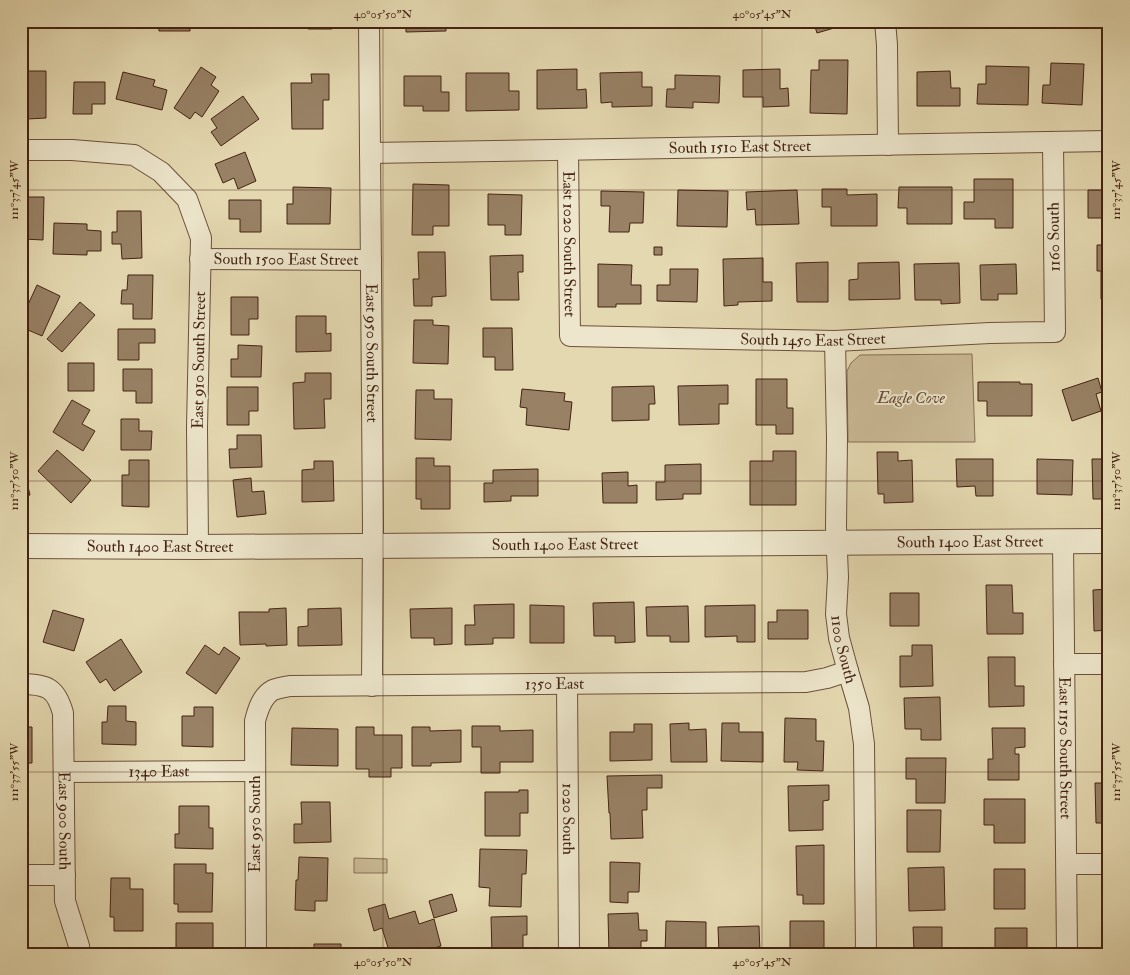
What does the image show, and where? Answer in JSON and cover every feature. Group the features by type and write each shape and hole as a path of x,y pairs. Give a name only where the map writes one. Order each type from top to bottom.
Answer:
{"street":[{"name":"East 950 South Street","path":"369,21 373,546 372,686"},
{"path":"885,21 888,145"},
{"name":"South 1510 East Street","path":"370,153 1109,141"},
{"name":"1160 South","path":"1053,142 1055,332"},
{"name":"East 910 South Street","path":"21,150 72,150 134,155 161,172 187,199 201,238 197,428 198,547"},
{"name":"East 1020 South Street","path":"568,150 570,336"},
{"name":"South 1500 East Street","path":"200,259 371,260"},
{"name":"South 1450 East Street","path":"570,336 835,341 990,333 1055,332"},
{"name":"1100 South","path":"835,341 838,577 836,614 848,671 859,708 864,744 866,954"},
{"name":"South 1400 East Street","path":"21,546 198,547 1109,541"},
{"name":"East 1150 South Street","path":"1063,542 1067,954"},
{"path":"1064,664 1109,664"},
{"name":"1350 East","path":"265,697 274,690 290,686 806,682 848,671"},
{"name":"East 900 South","path":"21,684 37,685 51,690 59,702 63,713 65,901 80,954"},
{"name":"1020 South","path":"567,684 569,954"},
{"name":"East 950 South","path":"256,954 255,721 258,708 265,697"},
{"name":"1340 East","path":"64,772 255,771"},
{"path":"1067,864 1109,864"},
{"path":"21,875 65,875"}],"green space":[{"name":"Eagle Cove","path":"972,354 975,442 848,442 847,371 851,363 860,355"},
{"path":"354,858 387,859 387,873 354,873"}],"building":[{"path":"21,21 39,21 39,24 21,24"},
{"path":"69,21 118,21 118,25 103,26 103,28 69,27"},
{"path":"140,21 190,21 190,31 159,31 158,23 140,23"},
{"path":"207,21 238,21 238,27 207,27"},
{"path":"308,21 332,21 332,29 308,29"},
{"path":"406,21 446,21 446,31 406,32"},
{"path":"468,21 514,21 514,26 468,26"},
{"path":"813,21 839,21 841,26 817,33"},
{"path":"1021,21 1034,21 1034,25 1021,25"},
{"path":"819,60 848,60 847,114 810,113 811,70 819,70"},
{"path":"1051,63 1084,64 1082,105 1042,103 1043,85 1050,85"},
{"path":"986,66 1029,67 1028,105 977,104 978,84 986,84"},
{"path":"201,67 216,77 211,85 219,91 202,117 195,112 190,119 174,108"},
{"path":"577,69 577,90 586,89 587,108 537,109 537,70"},
{"path":"780,69 780,89 788,88 789,106 763,107 763,97 743,97 743,70"},
{"path":"26,71 46,71 46,118 27,119"},
{"path":"950,71 951,88 960,88 960,106 917,106 917,72"},
{"path":"123,72 155,80 153,86 167,90 162,110 116,99"},
{"path":"642,72 642,87 652,87 652,106 612,107 612,102 601,103 600,73"},
{"path":"466,73 509,73 509,91 519,91 519,110 466,111"},
{"path":"311,74 329,74 329,100 323,100 323,129 292,129 291,83 312,83"},
{"path":"675,75 720,76 719,103 693,102 693,108 666,107 667,89 675,89"},
{"path":"404,76 441,76 441,92 449,92 449,111 423,111 423,106 404,106"},
{"path":"74,82 105,82 105,104 92,104 92,114 73,114"},
{"path":"243,96 259,119 221,146 211,132 217,128 211,119"},
{"path":"245,152 256,181 238,189 234,178 223,183 215,164"},
{"path":"974,179 1013,179 1013,228 995,228 995,219 964,219 964,202 974,202"},
{"path":"413,184 449,185 449,226 433,226 433,235 412,235"},
{"path":"293,187 331,188 330,224 287,224 287,204 293,204"},
{"path":"899,187 952,187 952,224 907,224 907,208 898,208"},
{"path":"822,189 847,189 847,195 877,194 877,226 831,226 831,207 822,207"},
{"path":"678,190 728,191 727,227 677,226"},
{"path":"797,190 799,224 756,225 755,209 747,210 746,192"},
{"path":"1088,190 1109,190 1109,218 1088,218"},
{"path":"601,191 644,192 643,223 630,223 629,232 609,232 610,206 601,206"},
{"path":"488,194 522,195 521,235 505,235 505,225 488,225"},
{"path":"25,197 44,197 43,240 24,239"},
{"path":"229,200 261,200 261,232 240,232 240,219 229,219"},
{"path":"117,211 141,211 142,258 122,259 121,244 112,244 112,232 117,232"},
{"path":"54,223 87,224 87,230 101,231 101,251 87,251 87,255 53,254"},
{"path":"1097,245 1109,245 1109,299 1101,299 1101,271 1097,271"},
{"path":"654,247 662,247 662,255 654,255"},
{"path":"418,252 445,252 446,296 432,297 432,306 414,306 413,279 419,279"},
{"path":"523,255 523,272 518,272 519,300 491,300 490,256"},
{"path":"763,258 763,282 772,282 772,301 738,302 738,305 724,306 723,259"},
{"path":"828,262 828,302 797,302 796,263"},
{"path":"899,262 900,299 849,300 849,280 858,279 858,263"},
{"path":"959,263 960,303 941,304 941,300 915,300 914,264"},
{"path":"598,264 632,265 631,285 641,285 641,304 616,304 616,307 598,307"},
{"path":"1016,264 1017,294 998,294 998,300 981,300 980,265"},
{"path":"670,269 698,269 697,302 657,301 657,285 670,285"},
{"path":"128,275 153,275 152,319 133,319 133,304 121,304 122,290 127,290"},
{"path":"37,285 60,296 42,336 21,327 21,320"},
{"path":"231,297 258,297 258,319 249,319 249,335 231,335"},
{"path":"80,302 95,315 62,352 47,339"},
{"path":"296,316 326,316 326,334 331,333 331,351 296,352"},
{"path":"414,320 433,320 433,325 449,326 448,364 413,363"},
{"path":"483,328 512,328 513,370 495,370 495,357 483,357"},
{"path":"118,329 155,329 155,343 139,343 139,360 118,360"},
{"path":"238,345 262,346 261,377 231,377 231,359 238,359"},
{"path":"68,363 94,363 94,391 68,391"},
{"path":"123,369 152,369 152,403 136,403 136,391 123,391"},
{"path":"305,373 331,373 331,399 324,399 325,428 294,429 293,383 305,382"},
{"path":"1098,378 1102,392 1096,394 1101,411 1072,421 1062,390"},
{"path":"756,379 787,379 787,408 793,408 793,434 776,434 776,425 756,425"},
{"path":"978,382 1020,382 1020,384 1032,384 1032,416 987,416 987,401 978,401"},
{"path":"728,385 728,404 719,404 719,424 679,425 678,386"},
{"path":"654,386 655,404 649,404 649,420 612,421 612,387"},
{"path":"227,387 258,387 258,411 249,411 249,425 227,425"},
{"path":"522,389 565,393 564,401 572,402 569,430 526,425 527,408 520,407"},
{"path":"416,390 434,390 434,399 452,399 451,440 415,439"},
{"path":"72,400 90,410 82,424 95,431 83,451 53,432"},
{"path":"121,419 139,419 139,431 152,431 151,450 121,450"},
{"path":"237,435 261,435 262,467 230,468 229,449 237,449"},
{"path":"57,450 91,480 71,503 38,471"},
{"path":"773,451 796,451 796,505 750,505 750,461 773,461"},
{"path":"877,452 898,452 898,461 912,460 913,502 884,503 884,494 878,494"},
{"path":"416,458 434,458 434,466 450,466 450,509 421,509 421,499 416,499"},
{"path":"956,459 993,459 993,496 976,496 975,486 957,487"},
{"path":"1037,459 1073,460 1072,495 1037,494"},
{"path":"1092,459 1109,459 1109,499 1093,499"},
{"path":"129,460 149,460 149,507 122,506 122,475 129,475"},
{"path":"314,461 333,461 334,501 302,502 302,470 314,469"},
{"path":"701,464 701,494 683,494 683,499 656,500 656,482 665,482 665,465"},
{"path":"21,465 23,465 30,495 23,497 25,506 21,507"},
{"path":"538,469 538,496 511,496 511,501 484,502 484,483 493,483 493,470"},
{"path":"628,472 628,486 637,485 637,503 603,503 602,473"},
{"path":"251,478 252,492 264,491 266,514 237,517 233,480"},
{"path":"986,585 1012,585 1013,613 1023,613 1023,634 987,634"},
{"path":"1109,589 1109,630 1094,631 1093,590"},
{"path":"890,593 919,593 919,626 890,626"},
{"path":"634,602 635,642 615,643 615,636 594,636 593,603"},
{"path":"514,604 514,638 493,638 493,644 465,645 465,625 475,625 474,605"},
{"path":"530,605 564,606 564,643 530,643"},
{"path":"755,605 755,642 737,642 737,636 705,637 705,606"},
{"path":"688,606 689,642 670,642 670,636 647,636 646,607"},
{"path":"286,608 287,645 240,645 239,612 269,612 269,609"},
{"path":"341,608 342,645 298,646 298,627 308,626 308,609"},
{"path":"452,608 452,644 434,645 434,638 411,638 410,609"},
{"path":"53,610 84,619 74,651 43,642"},
{"path":"777,610 808,610 808,639 768,639 768,622 777,622"},
{"path":"121,639 142,672 114,691 106,679 100,683 86,662"},
{"path":"205,645 219,655 224,647 240,658 216,694 186,673"},
{"path":"912,645 932,645 933,686 900,687 900,656 912,656"},
{"path":"988,657 1015,657 1015,686 1024,686 1024,706 989,707"},
{"path":"940,697 941,740 921,740 921,729 905,729 904,698"},
{"path":"108,706 126,706 126,721 136,722 136,745 102,744 102,722 107,722"},
{"path":"194,707 213,707 213,747 182,746 182,716 194,716"},
{"path":"1105,710 1109,710 1109,733 1105,733"},
{"path":"785,718 816,719 816,741 824,741 823,771 797,770 798,762 784,762"},
{"path":"689,723 689,730 706,729 707,762 671,762 670,724"},
{"path":"722,723 739,723 739,732 763,732 763,762 721,761"},
{"path":"634,724 652,724 652,760 610,761 610,732 634,732"},
{"path":"472,726 500,726 500,731 533,730 533,762 500,762 500,773 481,773 481,747 472,747"},
{"path":"21,727 32,727 32,763 21,763"},
{"path":"356,727 374,727 374,735 402,735 402,768 391,768 391,777 369,777 369,769 356,769"},
{"path":"412,727 430,727 430,731 461,730 461,762 431,763 431,766 412,766"},
{"path":"292,728 338,729 338,766 291,765"},
{"path":"992,728 1025,728 1025,747 1015,748 1015,754 1019,754 1019,780 988,780 988,759 993,759"},
{"path":"906,758 946,758 945,803 916,803 916,779 906,779"},
{"path":"662,775 662,788 647,788 647,810 642,810 643,838 611,839 607,776"},
{"path":"1095,783 1109,783 1109,823 1096,823"},
{"path":"829,785 829,800 823,801 823,830 789,831 788,786"},
{"path":"519,790 528,790 528,813 520,813 520,836 485,836 485,792 519,792"},
{"path":"984,799 1025,799 1025,843 994,843 994,825 984,825"},
{"path":"301,802 330,802 331,842 294,843 294,824 302,824"},
{"path":"179,806 209,806 209,828 213,828 213,849 175,848 175,834 179,834"},
{"path":"907,810 941,810 940,852 907,852"},
{"path":"824,845 824,904 803,904 803,895 797,895 796,846"},
{"path":"480,849 527,850 526,874 522,874 521,907 489,906 490,888 479,887"},
{"path":"299,857 328,858 327,901 315,901 315,911 295,910"},
{"path":"610,862 640,863 639,892 628,892 628,903 610,902"},
{"path":"174,864 206,864 206,873 213,873 212,912 178,912 178,904 174,904"},
{"path":"944,867 945,910 909,911 908,868"},
{"path":"994,869 1025,869 1025,909 994,909"},
{"path":"111,878 130,878 130,889 143,889 143,931 114,931 114,917 110,917"},
{"path":"452,894 457,911 434,918 429,901"},
{"path":"385,904 389,919 415,911 419,924 434,919 441,946 415,954 404,954 403,951 390,954 382,928 374,931 368,909"},
{"path":"638,913 639,930 647,930 647,941 641,941 641,954 609,954 608,914"},
{"path":"527,916 527,935 523,935 523,954 492,954 491,917"},
{"path":"1105,916 1109,916 1109,948 1106,948"},
{"path":"666,921 706,922 706,954 665,954"},
{"path":"790,921 824,921 824,953 790,954"},
{"path":"176,923 213,923 213,954 176,954"},
{"path":"759,926 760,954 719,954 718,927"},
{"path":"913,927 942,927 942,954 906,954 906,950 914,950"},
{"path":"995,928 1027,928 1027,954 995,954"},
{"path":"314,944 341,944 341,954 314,954"}]}
